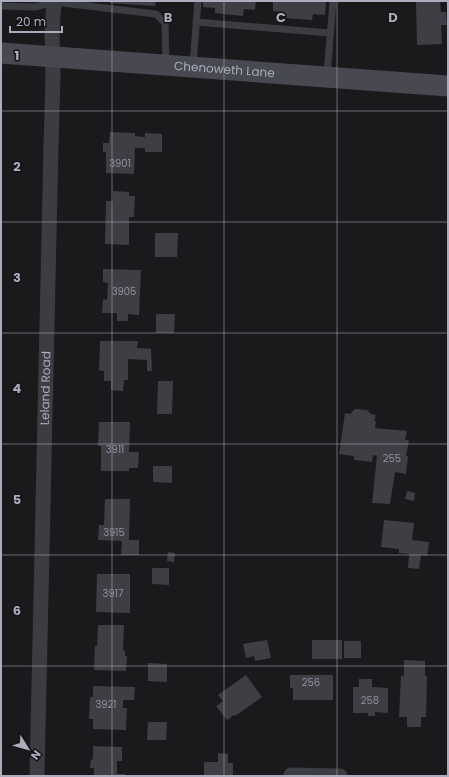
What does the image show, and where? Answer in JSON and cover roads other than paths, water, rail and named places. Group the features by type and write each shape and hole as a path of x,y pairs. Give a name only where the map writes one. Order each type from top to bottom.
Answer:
{"main road":[{"name":"Chenoweth Lane","path":"1,53 448,86"}],"street":[{"name":"Leland Road","path":"37,776 50,153 53,77 52,32 54,2"},
{"path":"292,775 340,776"}],"lane":[{"path":"192,67 198,1"},
{"path":"327,77 333,1"},
{"path":"1,6 22,4 35,7 54,2 156,14 165,23 166,64"},
{"path":"196,22 330,32"}]}
